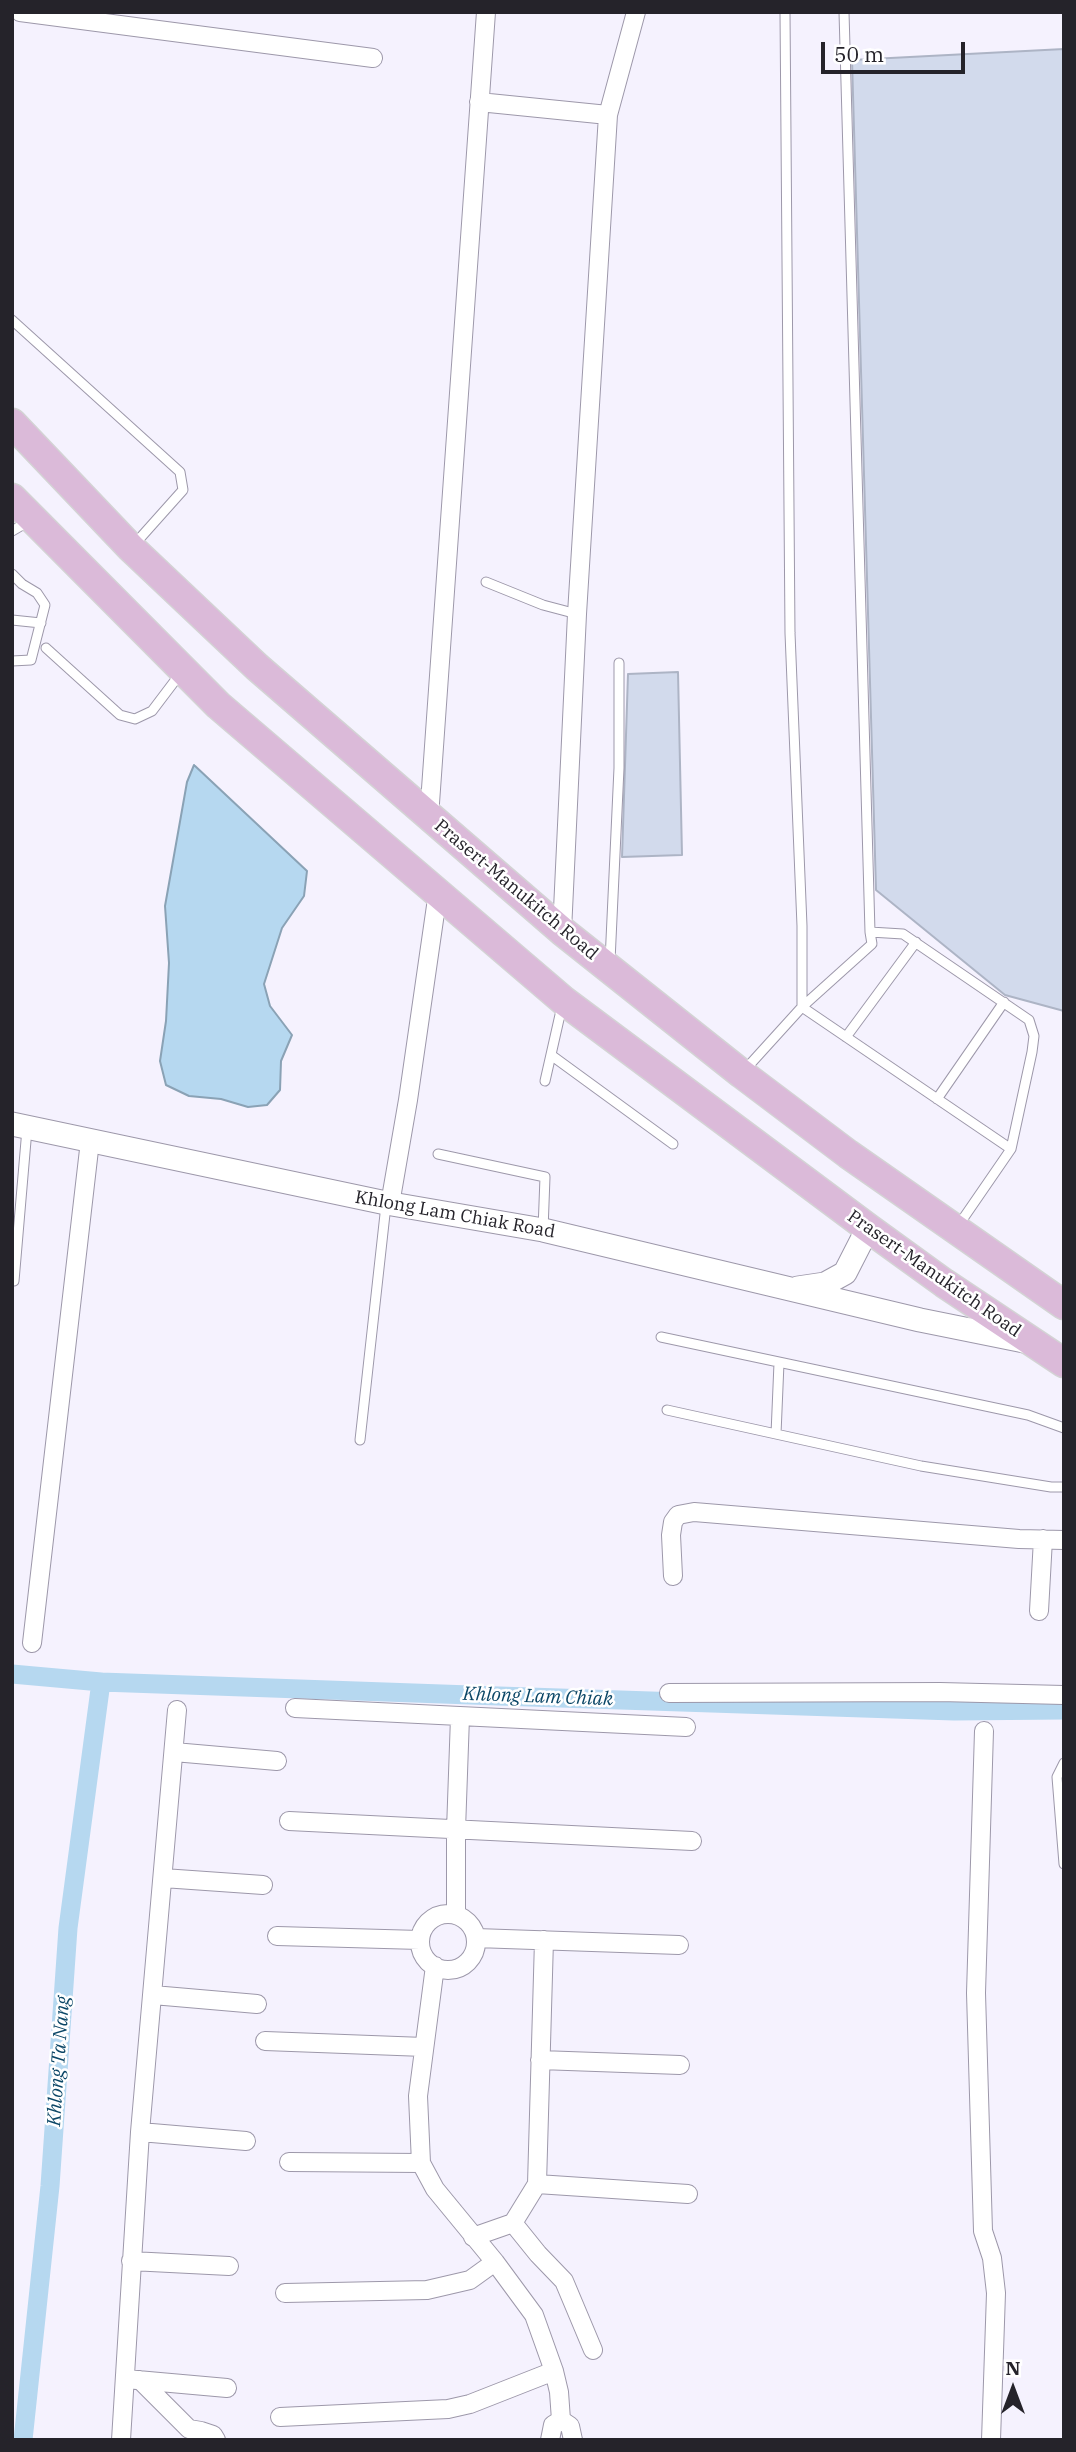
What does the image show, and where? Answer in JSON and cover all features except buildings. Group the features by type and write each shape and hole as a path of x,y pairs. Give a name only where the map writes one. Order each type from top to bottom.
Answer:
{"main road":[{"name":"Prasert-Manukitch Road","path":"12,423 131,548 257,667 562,931 848,1154 1064,1305"},
{"name":"Prasert-Manukitch Road","path":"12,498 22,525 183,669 218,705 564,1001 868,1228 1064,1363"}],"street":[{"path":"20,12 373,58"},
{"path":"429,817 486,12"},
{"path":"562,931 577,614 608,115 636,12"},
{"path":"479,102 608,115"},
{"path":"388,1203 408,1100 438,892"},
{"name":"Khlong Lam Chiak Road","path":"20,1125 388,1203 543,1230 788,1289 825,1284 845,1273 868,1228"},
{"path":"32,1643 90,1141"},
{"path":"788,1289 1033,1343"},
{"path":"673,1576 673,1522 678,1515 694,1512 1064,1540"},
{"path":"1039,1611 1043,1539"},
{"path":"669,1693 940,1692 1064,1695"},
{"path":"295,1708 686,1727"},
{"path":"121,2440 133,2379 131,2261 177,1710"},
{"path":"456,1915 460,1717"},
{"path":"984,1731 976,1993 983,2231 992,2258 996,2293 991,2440"},
{"path":"174,1752 277,1761"},
{"path":"289,1821 692,1841"},
{"path":"163,1878 263,1885"},
{"path":"440,1915 456,1915 470,1923 476,1946 468,1962 452,1969 435,1966 424,1955 420,1940 426,1924 440,1915"},
{"path":"277,1936 420,1940"},
{"path":"476,1938 679,1945"},
{"path":"473,2237 513,2223 537,2184 544,1940"},
{"path":"435,1966 418,2096 421,2163 435,2189 534,2315 554,2371 561,2420 569,2426 573,2440"},
{"path":"153,1995 257,2004"},
{"path":"265,2041 424,2047"},
{"path":"540,2060 680,2065"},
{"path":"140,2132 246,2141"},
{"path":"289,2162 421,2163"},
{"path":"537,2184 688,2194"},
{"path":"513,2223 564,2281 593,2350"},
{"path":"131,2261 229,2266"},
{"path":"285,2293 427,2290 470,2280 495,2262"},
{"path":"280,2417 448,2409 470,2404 554,2371"},
{"path":"133,2379 227,2388"},
{"path":"133,2379 186,2435 201,2431 213,2435 216,2440"},
{"path":"550,2440 553,2425 561,2420"}],"lane":[{"path":"785,12 790,633 802,926 802,1007"},
{"path":"742,1074 802,1007 872,944 844,12"},
{"path":"12,320 180,472 183,490 131,548"},
{"path":"12,574 37,593 45,605 31,660 12,661"},
{"path":"486,582 543,605 577,614"},
{"path":"12,620 41,624"},
{"path":"46,648 120,715 135,719 152,711 183,669"},
{"path":"609,969 620,663"},
{"path":"870,932 904,933 1029,1020 1034,1036 1011,1149 955,1231"},
{"path":"846,1037 916,942"},
{"path":"545,1081 564,1001"},
{"path":"937,1098 1004,1002"},
{"path":"802,1007 1011,1149"},
{"path":"551,1055 673,1144"},
{"path":"13,1281 20,1125"},
{"path":"438,1154 545,1177 543,1230"},
{"path":"360,1440 388,1203"},
{"path":"661,1338 1028,1415 1064,1428"},
{"path":"776,1434 779,1363"},
{"path":"667,1409 921,1466 1064,1487"},
{"path":"1064,1763 1057,1777 1064,1864"}],"water":[{"path":"194,765 307,871 304,896 282,928 264,984 270,1006 292,1035 281,1061 280,1090 267,1105 248,1107 221,1099 189,1096 166,1085 160,1061 166,1021 169,963 165,906 187,782"}],"waterway":[{"name":"Khlong Lam Chiak","path":"12,1674 101,1682 499,1696 954,1711 1064,1710"},
{"name":"Khlong Ta Nang","path":"23,2440 50,2186 68,1928 101,1682"}]}
